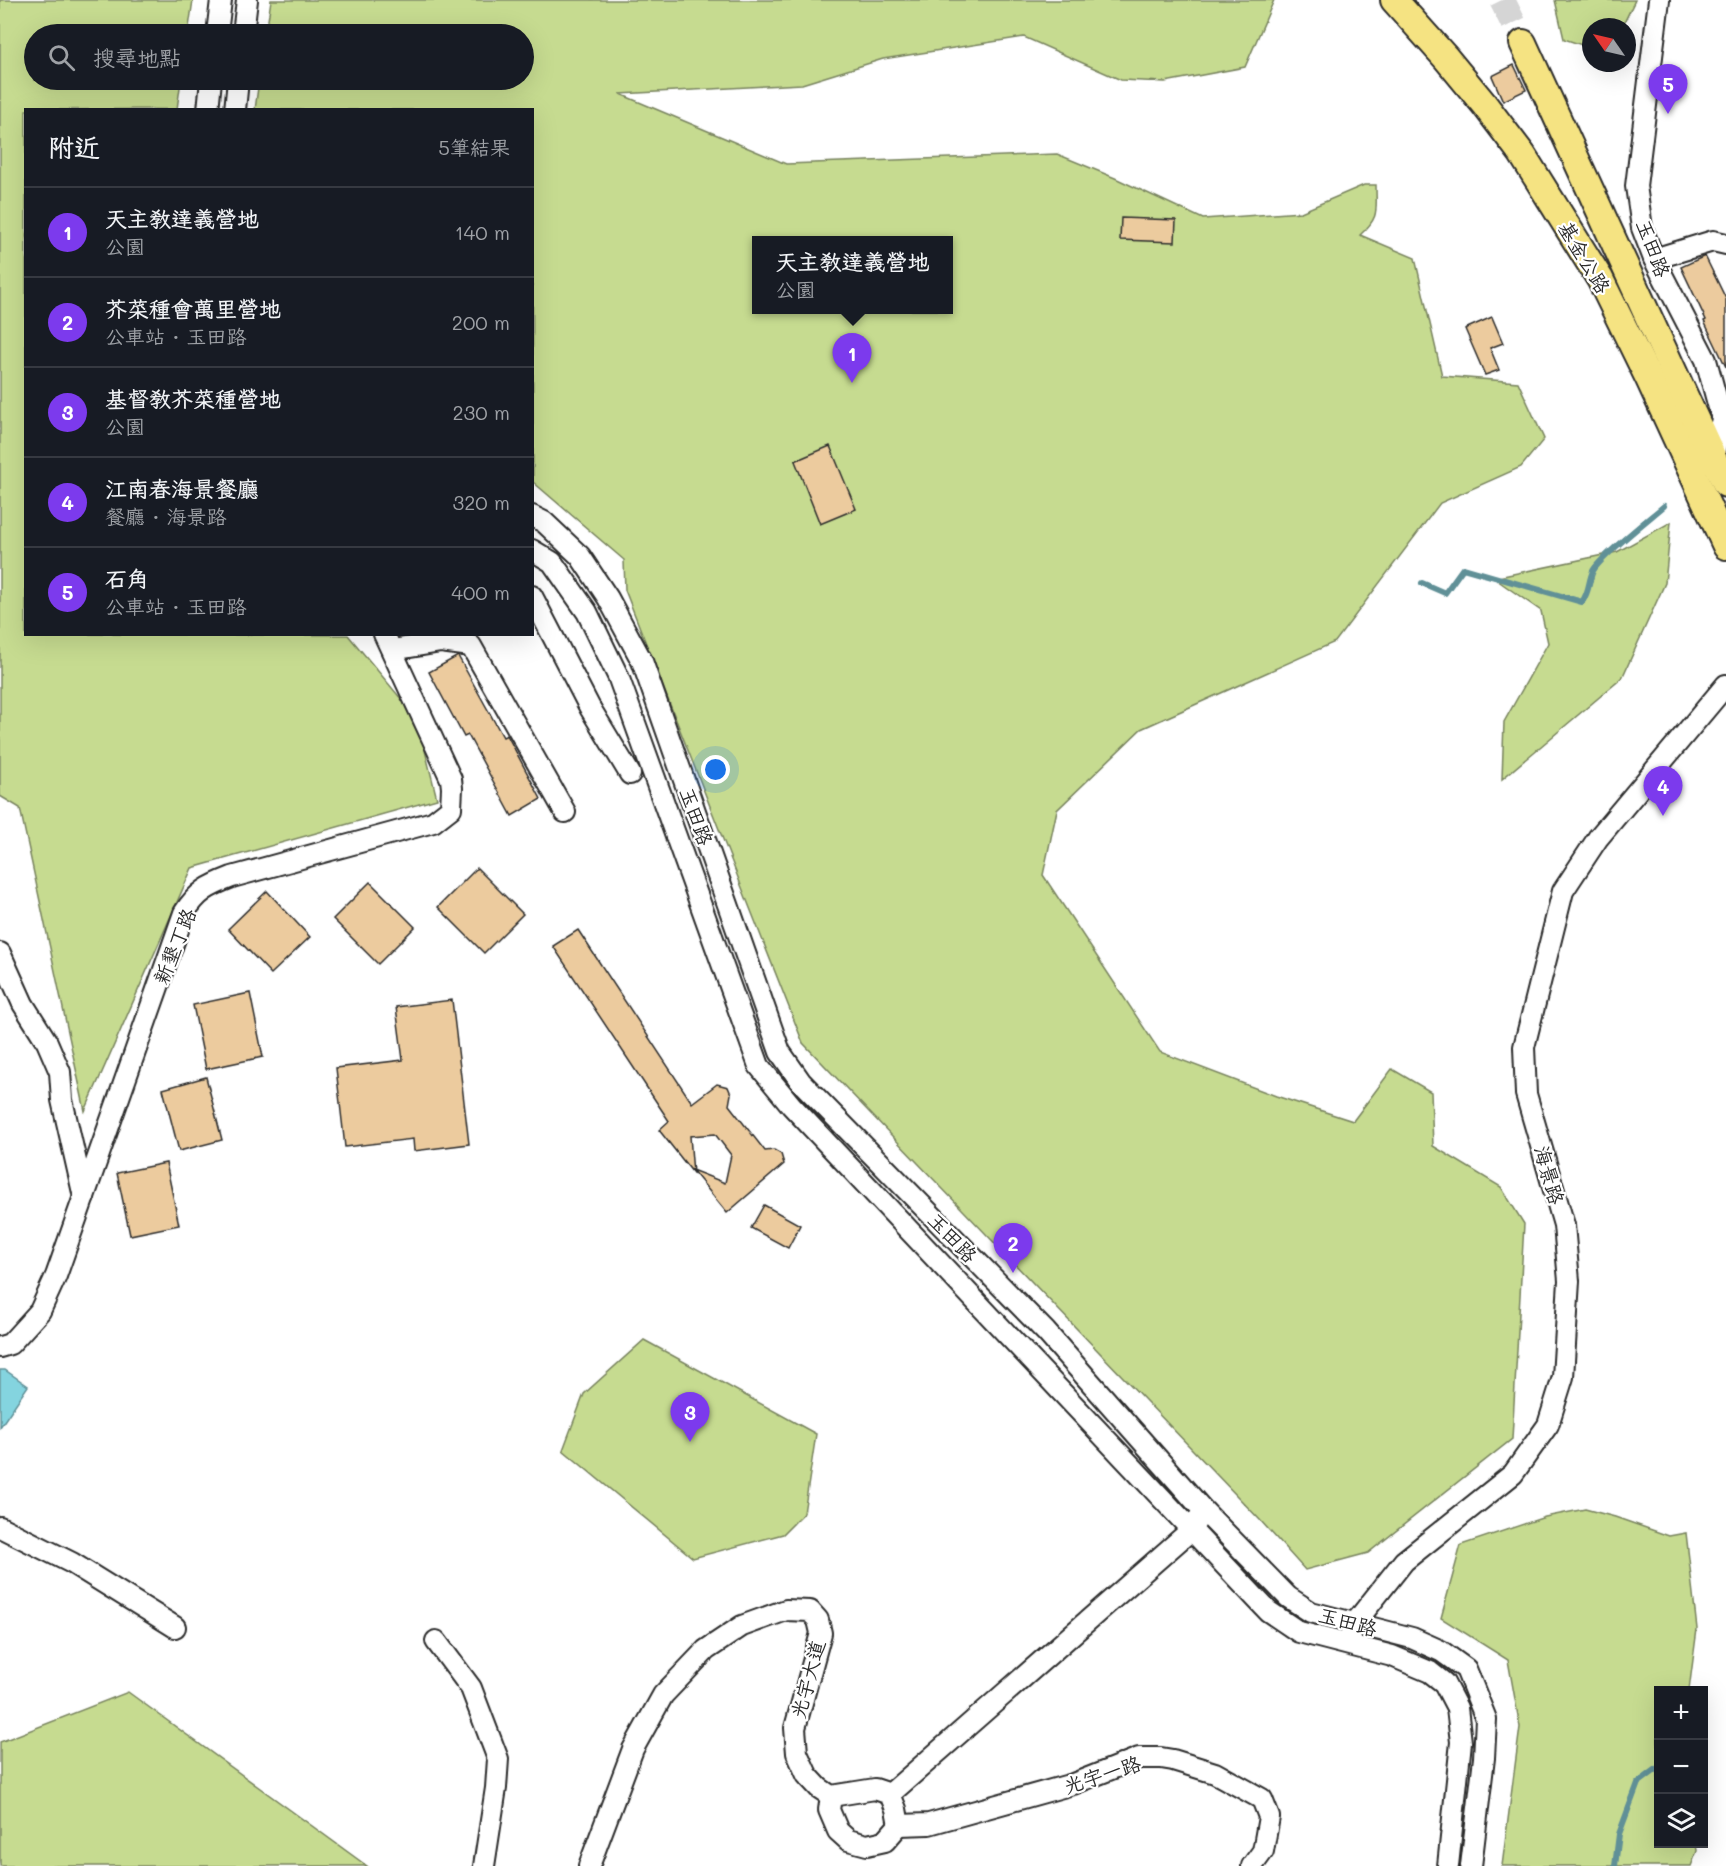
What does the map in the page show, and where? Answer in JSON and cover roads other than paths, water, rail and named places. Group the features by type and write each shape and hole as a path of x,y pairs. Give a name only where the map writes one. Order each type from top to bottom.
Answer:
{"main road":[{"name":"基金公路","path":"1394,0 1446,58 1522,154 1600,279 1645,369 1726,546"},
{"name":"基金公路","path":"1524,43 1726,484"}],"street":[{"path":"218,24 221,0"},
{"path":"244,24 247,0"},
{"name":"玉田路","path":"1659,0 1636,186 1642,228 1654,259 1706,360 1722,419 1713,458"},
{"path":"207,108 210,90"},
{"path":"235,108 237,90"},
{"path":"1654,259 1713,241 1726,244"},
{"path":"1692,475 1713,458"},
{"name":"玉田路","path":"534,517 544,522 580,556 608,598 642,661 780,1052 801,1082 1046,1332 1203,1510 1288,1597 1311,1612 1412,1638 1441,1651 1466,1668 1486,1719 1484,1758 1471,1866"},
{"name":"玉田路","path":"534,551 552,561 587,612 618,676 759,1066 791,1105 1190,1531 1268,1611 1299,1632 1392,1656 1430,1672 1444,1683 1458,1708 1461,1742 1448,1866"},
{"path":"534,600 590,708 630,774"},
{"path":"388,642 441,642 471,646 565,813"},
{"name":"新墾丁路","path":"0,1347 10,1344 40,1311 56,1276 184,913 194,897 210,885 232,877 433,822 451,807 451,779 388,642"},
{"name":"海景路","path":"1348,1644 1355,1623 1404,1561 1513,1474 1548,1425 1563,1377 1569,1281 1564,1225 1526,1095 1524,1047 1563,891 1598,838 1726,685"},
{"path":"0,953 23,1004 47,1042 60,1072 62,1100 84,1197"},
{"path":"890,1794 1190,1531 1203,1510"},
{"path":"0,1527 72,1563 176,1628"},
{"name":"光宇大道","path":"589,1866 633,1749 663,1695 706,1650 742,1626 786,1610 810,1611 818,1620 821,1634 795,1728 797,1753 807,1775 831,1796"},
{"path":"436,1641 471,1688 498,1759 484,1866"},
{"name":"光宇一路","path":"898,1825 929,1824 1073,1784 1139,1758 1161,1758 1215,1773 1262,1798 1269,1817 1263,1851 1252,1866"},
{"path":"875,1789 890,1794 896,1809 898,1825 885,1841 867,1845 848,1840 838,1831 829,1810 831,1796 875,1789"}],"water":[{"path":"0,1370 5,1370 28,1386 0,1427"}],"waterway":[{"path":"1422,583 1445,593 1463,568 1582,602 1597,565 1664,506"},
{"path":"1615,1866 1619,1834 1638,1783 1654,1771"}],"tunnel":[{"path":"1502,0 1523,43"}],"place":[{"name":"石角","path":"1668,114"},
{"name":"天主教達義營地","path":"852,383"},
{"name":"江南春海景餐廳","path":"1663,816"},
{"name":"芥菜種會萬里營地","path":"1013,1273"},
{"name":"基督教芥菜種營地","path":"690,1442"}]}
